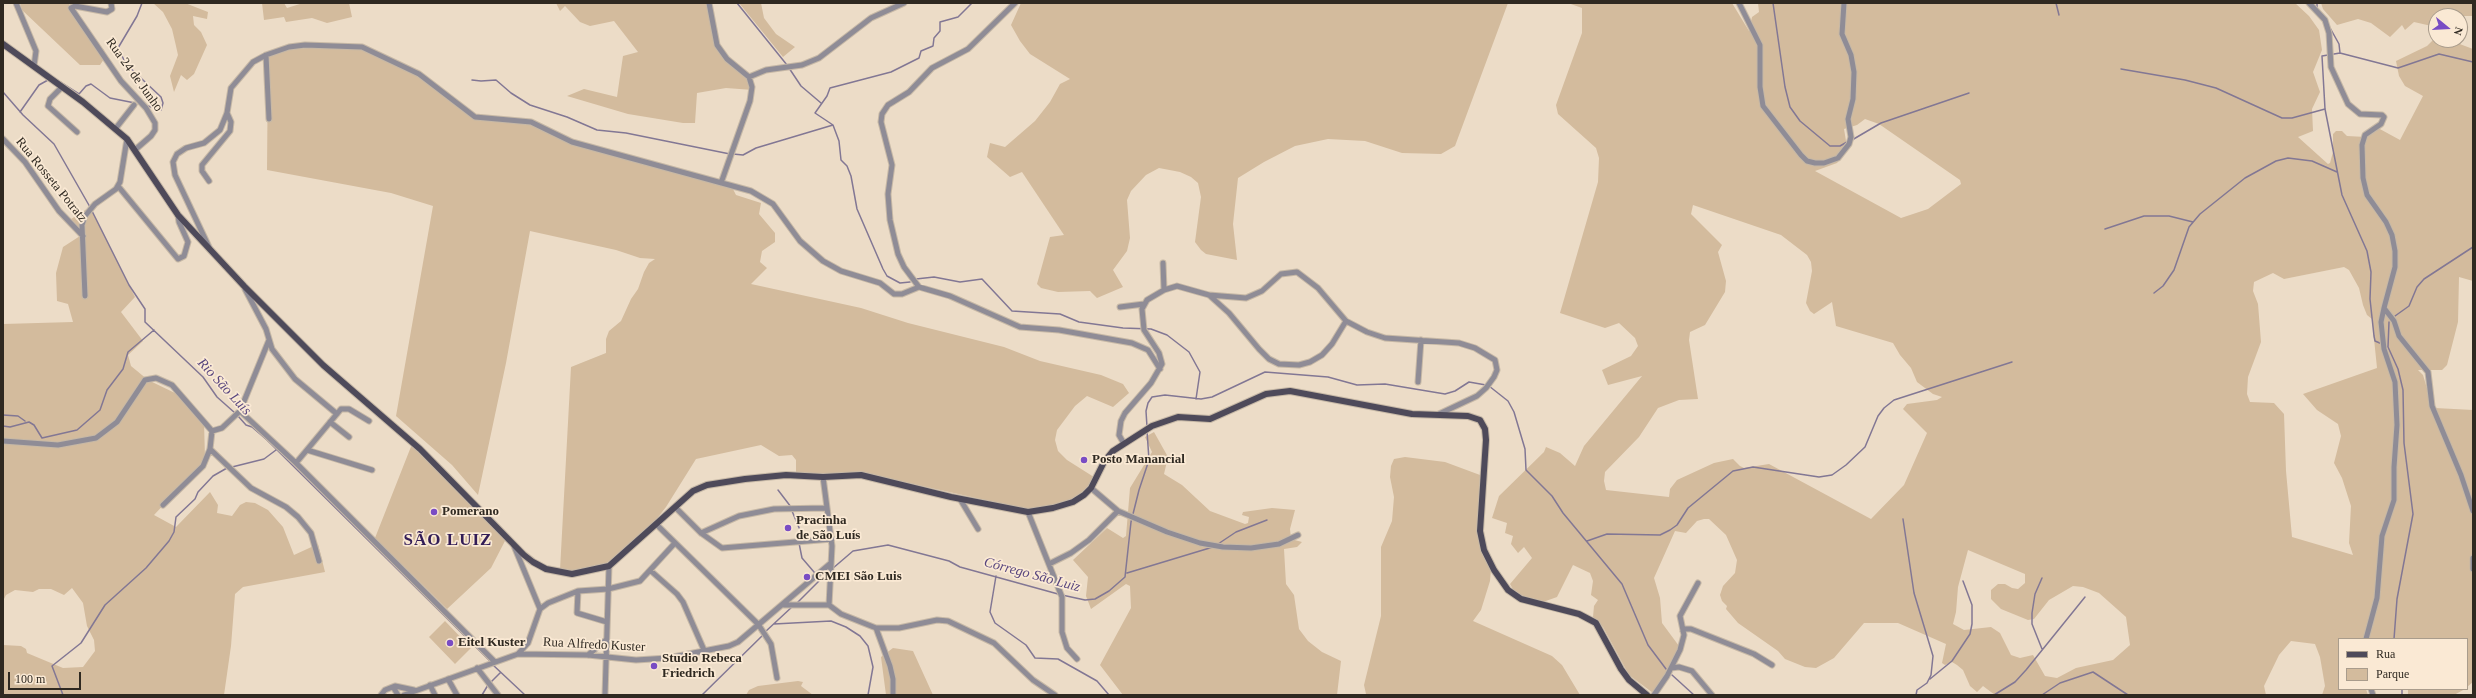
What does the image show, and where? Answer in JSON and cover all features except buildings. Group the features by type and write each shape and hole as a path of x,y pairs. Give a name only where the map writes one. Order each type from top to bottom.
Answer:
{"main road":[{"path":"3,44 116,128 136,149 178,215 244,286 328,370 420,449 533,562 560,573 588,572 609,566 693,491 707,485 786,475 823,477 861,475 960,499 1028,512 1073,502 1091,488 1104,462 1123,442 1152,426 1178,417 1210,419 1266,394 1280,391 1307,393 1412,414 1439,414 1474,418 1483,423 1485,429 1480,531 1484,550 1502,582 1514,595 1521,599 1579,614 1590,619 1600,627 1621,669 1629,680 1648,695"}],"street":[{"path":"16,3 36,50 34,66"},
{"name":"Rua 24 de Junho","path":"111,3 111,11 89,10 75,6 71,8 73,13 122,81 146,108 155,123 155,130 151,136 136,149"},
{"path":"709,3 717,45 727,59 749,77 752,94 721,183"},
{"path":"749,77 766,70 802,65 819,58 871,18 904,3"},
{"path":"1015,3 968,49 932,68 909,92 888,105 882,114 881,122 892,165 888,194 890,220 898,254 904,267 919,287 950,296 1020,327 1059,330 1132,343 1148,350 1160,369"},
{"path":"1739,3 1760,45 1760,87 1763,106 1807,161 1820,163 1838,158 1849,144 1851,137 1848,119 1853,99 1854,72 1851,55 1842,34 1844,3"},
{"path":"2309,3 2325,20 2329,33 2331,67 2348,104 2360,114 2382,115 2384,117 2381,124 2365,134 2362,145 2363,178 2367,195 2386,222 2392,235 2395,251 2395,267 2381,322 2384,349 2395,377 2397,425 2394,467 2394,500 2382,536 2377,598 2366,638"},
{"path":"212,253 180,191 173,162 179,151 214,137 220,130 227,113 231,88 253,62 266,55 289,47 305,45 362,47 420,74 475,118 530,122 572,142 751,191 773,204 800,241 833,268 880,283 894,294 902,294 919,287"},
{"path":"266,55 269,119"},
{"path":"62,87 50,100 48,106 77,132"},
{"path":"116,128 134,105"},
{"path":"209,181 202,171 202,165 230,131 232,122 227,113"},
{"name":"Rua Rosseta Potratz","path":"3,139 25,162 59,211 83,236"},
{"path":"85,296 83,236 85,216 95,204 118,186 127,139"},
{"path":"118,186 174,257 180,259 185,254 188,242 179,222 178,215"},
{"path":"1163,263 1164,290"},
{"path":"1120,307 1144,304 1164,290 1177,286 1209,295 1246,298 1262,291 1282,274 1297,272 1318,288 1346,321 1376,335 1459,343 1475,348 1495,360 1497,370 1494,378 1477,396 1439,414"},
{"path":"244,286 266,329 272,349 295,379 337,414"},
{"path":"1209,295 1229,313 1259,349 1270,359 1279,364 1299,365 1310,362 1322,355 1332,344 1346,321"},
{"path":"1123,442 1118,435 1121,421 1160,369 1161,359 1144,330 1142,316 1144,304"},
{"path":"2384,308 2394,321 2399,336 2428,372 2431,383 2432,406 2461,475 2473,511"},
{"path":"212,431 227,425 239,413 269,340"},
{"path":"1418,382 1421,340"},
{"path":"3,441 58,444 96,438 117,422 144,380 156,378 172,385 212,431 210,449 203,466 163,504"},
{"path":"296,463 341,409 347,408 368,421"},
{"path":"239,413 296,463 495,662"},
{"path":"330,422 349,438"},
{"path":"210,449 251,488 286,507 298,517 311,533 320,561"},
{"path":"307,450 372,470"},
{"path":"823,477 826,508 832,539 828,606"},
{"path":"1091,488 1118,511 1193,541 1223,547 1268,546 1298,535"},
{"path":"960,499 978,529"},
{"path":"675,507 702,533 724,549 832,539"},
{"path":"702,533 739,516 774,509 826,508"},
{"path":"1049,564 1071,553 1089,540 1118,511"},
{"path":"1028,512 1062,597 1061,617 1063,639 1068,652 1077,659"},
{"path":"656,524 674,544 759,626 768,638 777,678"},
{"path":"512,540 540,609"},
{"path":"404,695 414,690 518,654 530,640 540,609 548,603 578,591 608,589 640,581 652,571 674,544"},
{"path":"2473,558 2473,570"},
{"name":"Rua Alfredo Kuster","path":"518,654 588,655 636,660 668,658 734,644 759,626 831,563"},
{"path":"604,695 609,566"},
{"path":"652,571 684,602 704,650"},
{"path":"1654,695 1671,668 1680,650 1683,631 1680,616 1698,583"},
{"path":"578,591 577,613 607,622"},
{"path":"784,605 828,606 841,614 876,628 899,628 937,620 948,620 994,643 1032,680 1055,695"},
{"path":"876,628 890,666 893,679 893,695"},
{"path":"1683,631 1686,629 1691,629 1754,654 1772,665"},
{"path":"588,655 606,640"},
{"path":"1671,668 1679,667 1692,671 1712,695"},
{"path":"477,668 492,685 498,695"},
{"path":"448,679 458,695"},
{"path":"430,685 435,695"},
{"path":"382,694 393,687 414,690"},
{"path":"393,687 398,695"}],"green space":[{"path":"20,3 69,3 71,12 104,50 106,56 100,65 80,65 22,10"},
{"path":"153,3 185,3 208,12 207,19 193,16 194,25 201,32 207,45 194,74 187,80 181,75 174,92 170,76 178,55 172,29 163,12"},
{"path":"262,3 284,3 287,8 303,3 349,3 352,17 327,23 312,18 286,22 284,17 264,20"},
{"path":"556,3 711,3 718,43 724,54 748,78 753,90 726,88 697,93 695,123 683,123 628,114 567,96 584,89 617,97 623,56 638,52 614,21 590,26 580,22 565,6 560,11"},
{"path":"739,3 761,3 764,18 776,34 795,47 783,57"},
{"path":"1021,3 1508,3 1455,146 1441,154 1402,153 1365,141 1328,139 1295,146 1264,162 1238,178 1233,224 1237,260 1206,254 1201,250 1195,242 1201,197 1198,183 1191,177 1180,172 1159,168 1146,175 1131,191 1127,200 1130,238 1127,251 1113,270 1123,287 1097,298 1090,291 1058,292 1041,288 1037,284 1050,237 1064,235 1022,172 1010,177 987,157 990,143 1005,147 1035,121 1050,102 1060,84 1070,79 1030,54 1020,41 1011,25"},
{"path":"1568,3 1732,3 1749,31 1752,17 1759,12 1758,3 2295,3 2309,16 2319,30 2322,50 2313,72 2320,92 2312,109 2313,131 2298,137 2328,164 2330,163 2333,152 2333,134 2336,131 2342,131 2347,136 2366,137 2378,128 2400,140 2423,96 2405,86 2399,76 2396,61 2428,45 2428,48 2468,47 2473,49 2473,281 2459,277 2458,322 2447,365 2442,370 2418,370 2423,375 2431,402 2435,408 2473,410 2473,682 2468,686 2468,638 2338,638 2338,690 2366,690 2368,695 2322,695 2325,686 2320,657 2315,644 2291,641 2279,655 2264,686 2266,695 1995,695 1983,686 1977,692 1970,686 1963,670 1957,665 1952,662 1945,665 1942,663 1946,644 1898,623 1864,623 1834,658 1816,668 1805,667 1785,659 1778,651 1738,623 1726,609 1727,606 1722,601 1720,595 1723,586 1735,573 1737,560 1726,535 1709,519 1704,519 1697,521 1686,533 1675,531 1654,578 1660,598 1662,623 1679,646 1670,667 1653,693 1629,675 1603,627 1593,617 1594,606 1598,600 1591,595 1593,581 1590,573 1573,565 1557,597 1543,602 1522,596 1514,591 1510,584 1532,558 1524,547 1518,553 1511,544 1513,536 1505,533 1507,523 1492,518 1499,496 1544,452 1546,447 1560,453 1575,466 1584,446 1642,376 1608,385 1602,370 1631,356 1638,346 1635,338 1619,323 1605,328 1560,313 1598,182 1599,158 1596,148 1558,114 1556,105 1582,33 1582,8","holes":["1865,119 1879,124 1960,180 1961,184 1928,209 1901,218 1815,171 1837,163 1843,156 1847,147 1844,129 1857,125","1693,205 1781,235 1807,255 1811,262 1812,271 1806,303 1810,311 1814,314 1832,302 1836,326 1893,343 1900,355 1911,368 1917,382 1933,394 1942,397 1937,400 1907,404 1903,409 1927,433 1904,485 1871,519 1769,464 1744,468 1733,459 1714,463 1677,480 1670,489 1669,497 1606,490 1604,481 1605,472 1639,437 1658,408 1679,400 1698,399 1689,340 1690,332 1705,325 1725,292 1726,281 1718,252 1722,245 1691,214","2344,267 2349,270 2359,288 2367,315 2372,319 2377,368 2303,394 2317,410 2338,424 2341,436 2334,463 2342,478 2351,506 2349,543 2353,555 2292,537 2286,471 2284,414 2274,403 2250,402 2247,394 2248,377 2261,342 2258,304 2253,291 2254,282 2273,273 2284,279","1968,550 2025,574 2025,583 2018,589 2012,588 2005,584 1998,584 1991,590 1991,599 2001,609 2028,620 2034,619 2049,600 2073,586 2083,587 2099,593 2126,617 2130,645 2113,660 2076,668 2057,678 2045,676 2033,655 2020,658 2011,655 2000,633 1991,627 1964,630 1953,624 1956,612 1958,587"]},
{"path":"2321,3 2473,3 2473,16 2468,16 2468,8 2428,8 2428,25 2414,22 2405,30 2402,25 2390,37 2371,23 2358,19 2337,25 2323,9"},
{"path":"363,45 400,63 472,113 482,117 521,121 543,127 594,148 733,189 736,195 761,203 759,214 775,233 775,242 762,251 760,262 767,268 751,284 861,308 908,323 1004,347 1040,361 1101,375 1123,384 1129,393 1113,407 1087,396 1075,406 1057,430 1055,440 1058,451 1067,460 1097,479 1083,495 1062,504 1026,509 868,474 835,476 796,472 796,460 792,455 779,456 761,445 696,459 666,507 648,530 619,557 597,569 572,572 560,570 571,367 606,353 606,339 609,331 621,321 631,299 638,289 644,272 649,263 655,259 640,258 616,250 530,231 506,363 478,495 452,465 396,416 433,206 391,193 267,170 268,55 273,50"},
{"path":"90,207 135,297 121,312 143,341 128,355 131,366 148,380 177,394 204,422 205,458 199,473 172,496 154,515 176,527 210,492 218,505 217,513 232,516 240,505 246,502 255,503 268,510 283,527 294,555 318,544 325,572 243,587 235,594 231,646 224,695 3,695 3,645 21,646 26,649 27,653 63,668 83,667 95,651 94,640 87,626 83,603 72,588 64,595 51,589 39,589 33,592 15,590 6,595 3,601 3,324 73,322 68,304 57,301 56,273 63,247 80,236 68,221"},
{"path":"1154,432 1168,457 1164,474 1182,485 1210,511 1245,524 1248,523 1249,517 1242,515 1243,512 1272,508 1295,510 1290,529 1291,539 1302,542 1297,547 1284,549 1286,584 1294,595 1299,629 1308,641 1322,652 1341,661 1337,695 1123,695 1100,665 1131,608 1130,586 1126,584 1091,609 1086,596 1088,577 1073,560 1107,528 1123,538 1126,536 1130,488 1152,452 1145,437"},
{"name":"Pomerano","path":"414,439 461,486 506,539 491,568 447,609 375,538"},
{"path":"1405,457 1445,462 1480,475 1478,538 1491,569 1490,581 1481,610 1473,621 1552,656 1562,665 1580,695 1366,694 1364,685 1381,616 1381,547 1392,521 1394,497 1390,477 1391,466 1394,459"},
{"name":"Eitel Kuster","path":"445,621 471,648 455,664 429,637"},
{"path":"893,648 913,651 933,695 886,695 881,657"},
{"path":"798,681 803,682 801,686 813,695 746,695 749,690 758,686"},
{"path":"2408,690 2463,690 2454,695 2408,695"}],"waterway":[{"path":"142,3 137,16 118,48 126,64 161,97 163,103 161,110 148,106"},
{"path":"737,3 787,65"},
{"name":"Córrego São Luiz","path":"833,125 815,113 827,96 830,88 891,72 919,58 921,51 933,46 934,38 940,31 940,22 958,17 972,3"},
{"path":"1773,3 1785,87 1790,107 1800,121 1830,146 1840,146 1847,142"},
{"path":"2056,3 2059,15"},
{"path":"2317,3 2317,8"},
{"path":"2329,26 2339,44 2340,53"},
{"path":"2382,344 2375,341 2374,336 2370,299 2371,272 2367,251 2342,195 2325,109 2322,56 2340,53 2398,68 2439,54 2473,62"},
{"path":"789,68 801,86 821,103"},
{"path":"2121,69 2185,80 2216,88 2282,118 2292,118 2325,109"},
{"path":"54,78 79,94 86,86 91,84 110,98 140,104"},
{"path":"20,112 39,85 48,80"},
{"path":"472,80 496,80 511,93 530,105 567,117 597,130 626,133 730,154"},
{"name":"Rio São Luís","path":"3,92 23,115 54,144 90,207"},
{"path":"1852,140 1881,123 1969,93"},
{"name":"Córrego São Luiz","path":"833,125 839,141 841,160 847,166 851,176 857,209 883,269 887,276 900,283 910,282"},
{"path":"733,154 743,155 756,148 833,125"},
{"path":"2154,293 2163,286 2174,270 2189,227 2200,214 2245,178 2276,161 2288,158 2312,161 2337,172"},
{"name":"Rio São Luís","path":"92,211 129,285 145,309 145,322 203,377 217,397 235,413"},
{"path":"2105,229 2144,216 2169,216 2193,222"},
{"path":"2395,316 2409,306 2417,287 2424,279 2473,247"},
{"name":"Córrego São Luiz","path":"916,279 934,277 960,282 982,279 1012,311 1060,314 1079,322 1123,328 1151,329 1167,335 1189,352 1200,372 1196,399"},
{"path":"2388,347 2389,322"},
{"path":"3,426 10,427 29,422 34,425 42,438 77,430 100,410 107,390 123,369 128,352 154,330"},
{"path":"2386,346 2388,347 2398,369 2403,390 2404,443 2413,514 2397,599 2394,638"},
{"path":"1587,541 1607,534 1660,535 1677,525 1688,508 1733,471 1753,467 1819,477 1832,475 1846,465 1865,447 1878,416 1884,408 1894,400 2012,362"},
{"path":"1147,427 1146,411 1148,403 1152,397 1165,395 1201,399 1212,397 1265,372 1328,377 1357,385 1385,384 1445,394 1455,391 1469,382 1486,385"},
{"path":"1489,386 1508,401 1514,412 1525,449 1526,470 1552,496 1563,513 1622,584 1648,645 1666,669"},
{"path":"3,415 18,416 25,421"},
{"name":"Rio São Luís","path":"238,416 246,425 252,427 267,440 491,662"},
{"name":"Córrego São Luiz","path":"1062,595 1085,600 1095,599 1109,591 1125,577 1131,522 1139,490 1149,460 1147,431"},
{"path":"232,467 264,459 276,450"},
{"path":"63,695 52,666 81,643 105,605 146,568 169,541 174,532 176,517 195,499 198,492 213,476 227,468"},
{"path":"778,490 791,507"},
{"path":"792,511 800,530 799,539"},
{"path":"1903,519 1914,593 1933,656 1931,675 1927,683 1917,690 1916,695"},
{"path":"1218,544 1236,532 1267,520"},
{"path":"799,543 802,558 820,579"},
{"name":"Córrego São Luiz","path":"832,569 853,551 888,545 949,561 960,567 1058,594"},
{"path":"1127,573 1213,547"},
{"name":"Córrego São Luiz","path":"796,604 829,571"},
{"path":"996,576 990,612 995,623 1026,645 1035,658 1058,659 1097,681 1109,695"},
{"path":"2042,578 2035,594 2032,624 2042,649"},
{"path":"1930,679 1952,661 1970,634 1972,624 1972,605 1963,581"},
{"path":"1994,695 2015,682 2085,597"},
{"name":"Córrego São Luiz","path":"765,632 793,606"},
{"path":"774,624 831,621 846,627 860,636 868,646 873,667 868,695"},
{"name":"Córrego São Luiz","path":"702,695 763,635"},
{"name":"Córrego São Luiz","path":"493,665 525,695"},
{"path":"2042,695 2060,683 2093,672 2128,695"},
{"path":"490,683 500,673"},
{"path":"1672,675 1694,695"},
{"path":"482,695 488,685"},
{"path":"2402,690 2402,695"}],"place":[{"name":"Posto Manancial","path":"1084,460"},
{"name":"Pomerano","path":"434,512"},
{"name":"Pracinha de São Luís","path":"788,528"},
{"name":"CMEI São Luis","path":"807,577"},
{"name":"Eitel Kuster","path":"450,643"},
{"name":"Studio Rebeca Friedrich","path":"654,666"}],"district":[{"name":"SÃO LUIZ","path":"448,541"}]}
